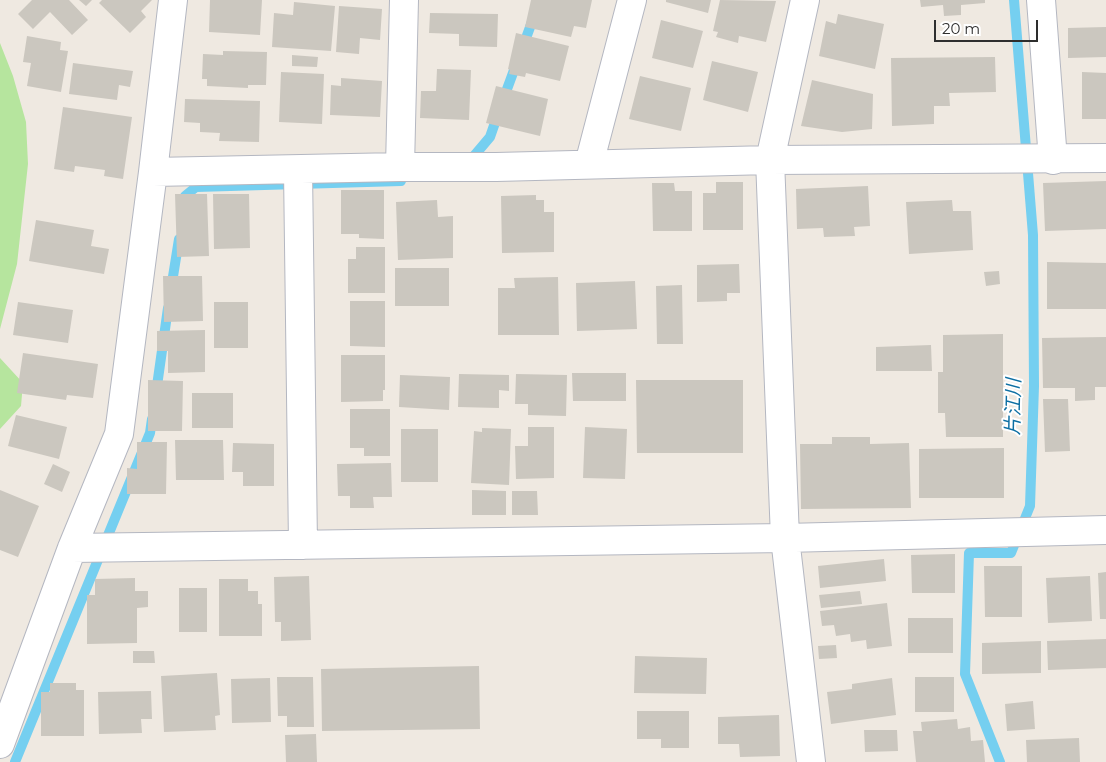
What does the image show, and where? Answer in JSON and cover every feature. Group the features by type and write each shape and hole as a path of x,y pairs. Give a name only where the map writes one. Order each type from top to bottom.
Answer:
{"street":[{"path":"0,744 72,548 119,434 173,0"},
{"path":"400,167 404,0"},
{"path":"589,164 632,0"},
{"path":"805,0 770,160 785,538 811,762"},
{"path":"1041,0 1053,160"},
{"path":"153,172 496,167 770,160 1053,160 1106,158"},
{"path":"298,170 303,544"},
{"path":"72,548 785,538 1106,530"}],"green space":[{"path":"0,43 13,76 26,122 28,164 17,264 0,329"},
{"path":"0,358 23,383 21,406 0,429"}],"building":[{"path":"32,0 69,0 88,20 72,35 50,12 33,29 18,14"},
{"path":"79,0 92,0 86,6"},
{"path":"102,0 152,0 141,11 146,17 130,33 99,3"},
{"path":"210,0 262,0 260,35 209,32"},
{"path":"531,0 592,0 586,28 574,26 571,37 525,27"},
{"path":"666,0 711,0 708,13 666,2"},
{"path":"720,0 776,1 766,42 739,36 738,43 716,37 718,32 713,31"},
{"path":"920,0 985,0 985,3 961,5 961,15 944,16 943,5 921,7"},
{"path":"294,2 335,6 331,51 272,47 274,13 293,15"},
{"path":"339,6 382,9 380,40 360,38 359,54 336,52"},
{"path":"430,13 498,14 497,47 459,46 459,34 429,33"},
{"path":"838,14 884,24 875,69 819,56 826,21 836,24"},
{"path":"661,20 703,31 693,68 652,58"},
{"path":"1106,27 1106,57 1068,58 1068,28"},
{"path":"516,33 569,46 560,81 526,73 525,77 509,74 510,70 508,69"},
{"path":"27,36 61,42 60,50 68,51 61,92 27,86 31,63 23,62"},
{"path":"223,51 267,52 266,85 248,85 248,88 207,86 207,79 202,79 203,54 223,55"},
{"path":"292,55 318,57 317,67 292,66"},
{"path":"995,57 996,92 949,93 950,106 934,106 934,124 892,126 891,58"},
{"path":"712,61 758,72 748,112 703,100"},
{"path":"73,63 133,71 130,87 119,85 117,100 69,94"},
{"path":"437,69 471,70 469,120 420,118 421,91 436,91"},
{"path":"281,72 324,74 322,124 279,122"},
{"path":"1082,72 1106,73 1106,119 1082,119"},
{"path":"640,76 691,88 681,131 629,119"},
{"path":"341,78 382,81 380,117 330,115 331,85 341,86"},
{"path":"812,80 873,94 872,129 842,132 801,126"},
{"path":"496,86 548,99 540,136 486,123"},
{"path":"185,99 260,101 259,142 219,141 220,133 200,132 200,123 184,122"},
{"path":"63,107 132,117 123,179 104,176 105,170 75,166 74,172 54,169"},
{"path":"1106,181 1106,229 1045,231 1043,183"},
{"path":"716,182 743,182 743,230 703,230 703,193 716,193"},
{"path":"652,183 674,183 675,191 692,191 692,231 653,231"},
{"path":"868,186 870,226 854,227 855,236 824,237 823,228 797,229 796,189"},
{"path":"341,190 384,190 384,239 359,238 359,234 341,234"},
{"path":"175,194 207,194 209,256 177,257"},
{"path":"213,194 249,194 250,248 214,249"},
{"path":"536,195 536,200 544,200 544,212 554,212 554,252 502,253 501,196"},
{"path":"437,200 438,217 453,216 453,258 398,260 396,202"},
{"path":"952,200 953,211 971,211 973,250 909,254 906,202"},
{"path":"36,220 94,230 91,246 109,249 104,274 29,261"},
{"path":"356,247 385,247 385,293 348,293 348,259 356,259"},
{"path":"1047,262 1106,263 1106,309 1047,309"},
{"path":"739,264 740,293 727,293 727,301 697,302 697,265"},
{"path":"395,268 449,268 449,306 395,306"},
{"path":"999,271 1000,284 986,286 984,272"},
{"path":"163,276 202,276 203,321 164,322"},
{"path":"558,277 559,335 498,335 498,288 515,288 514,278"},
{"path":"635,281 637,329 577,331 576,283"},
{"path":"682,285 683,344 657,344 656,286"},
{"path":"350,301 385,301 385,347 350,346"},
{"path":"18,302 73,310 68,343 13,335"},
{"path":"214,302 248,302 248,348 214,348"},
{"path":"205,330 205,372 168,373 168,351 157,351 157,331"},
{"path":"1003,334 1003,437 946,437 945,413 938,413 938,372 943,372 943,335"},
{"path":"1106,337 1106,387 1095,387 1095,400 1075,401 1075,388 1043,388 1042,338"},
{"path":"931,345 932,371 876,371 876,347"},
{"path":"23,353 98,364 93,398 67,395 66,400 17,393"},
{"path":"341,355 385,355 385,390 383,390 383,401 341,402"},
{"path":"572,373 626,373 626,401 573,401"},
{"path":"459,374 509,375 509,391 499,390 499,408 458,407"},
{"path":"516,374 567,375 566,416 528,415 528,404 515,404"},
{"path":"400,375 450,377 449,410 399,407"},
{"path":"148,380 183,381 182,431 148,431"},
{"path":"636,380 743,380 743,453 637,453"},
{"path":"192,393 233,393 233,428 192,428"},
{"path":"1043,399 1068,399 1070,451 1045,452"},
{"path":"350,409 390,409 390,456 364,456 364,448 350,448"},
{"path":"16,415 67,427 59,459 8,446"},
{"path":"528,427 554,427 554,478 516,479 515,446 528,446"},
{"path":"585,427 627,429 625,479 583,478"},
{"path":"482,428 511,429 509,485 471,483 474,431 482,432"},
{"path":"401,429 438,429 438,482 401,482"},
{"path":"832,437 870,437 870,444 909,443 911,508 801,509 800,444 832,444"},
{"path":"175,440 223,440 224,480 176,480"},
{"path":"137,442 167,442 166,494 127,494 127,468 137,469"},
{"path":"233,443 274,444 274,486 243,486 243,472 232,472"},
{"path":"1004,448 1004,498 919,498 919,449"},
{"path":"391,463 392,497 373,497 374,508 350,508 350,496 338,496 337,464"},
{"path":"53,464 70,472 62,492 44,484"},
{"path":"0,490 39,506 18,557 0,550"},
{"path":"472,490 506,491 506,515 472,515"},
{"path":"512,491 537,491 538,515 512,515"},
{"path":"955,554 955,593 912,593 911,555"},
{"path":"884,559 886,581 820,588 818,566"},
{"path":"984,566 1022,566 1022,617 985,617"},
{"path":"1106,572 1106,619 1100,619 1098,573"},
{"path":"309,576 311,640 281,641 281,622 275,622 274,577"},
{"path":"1090,576 1092,621 1048,623 1046,578"},
{"path":"135,578 135,591 148,591 148,607 137,608 137,643 87,644 87,595 95,595 95,579"},
{"path":"219,579 248,579 248,591 258,591 258,604 262,604 262,636 219,636"},
{"path":"179,588 207,588 207,632 179,632"},
{"path":"860,591 862,604 821,608 819,595"},
{"path":"887,603 892,646 867,649 866,640 851,642 850,634 836,636 834,625 822,626 820,611"},
{"path":"908,618 953,618 953,653 908,653"},
{"path":"1106,639 1106,668 1048,670 1047,641"},
{"path":"1041,641 1041,673 982,674 982,643"},
{"path":"836,645 837,658 819,659 818,646"},
{"path":"133,651 154,651 155,663 133,663"},
{"path":"635,656 707,658 706,694 634,693"},
{"path":"479,666 480,729 322,731 321,669"},
{"path":"217,673 220,715 215,716 216,730 164,732 161,676"},
{"path":"277,677 313,677 314,727 287,727 287,716 278,716"},
{"path":"915,677 954,677 954,712 915,712"},
{"path":"270,678 271,722 232,723 231,679"},
{"path":"892,678 896,715 831,724 827,692 852,689 852,684"},
{"path":"50,683 76,683 76,690 84,690 84,736 41,736 41,692 50,692"},
{"path":"151,691 152,719 141,719 142,733 99,734 98,692"},
{"path":"1033,701 1035,729 1007,731 1005,704"},
{"path":"637,711 689,711 689,748 661,748 661,739 637,739"},
{"path":"779,715 780,756 740,757 739,744 718,744 718,717"},
{"path":"957,719 958,729 970,727 971,741 983,740 985,762 916,762 913,731 922,731 921,722"},
{"path":"864,730 897,730 898,751 865,752"},
{"path":"316,734 317,762 286,762 285,735"},
{"path":"1079,738 1080,762 1027,762 1026,740"}],"waterway":[{"path":"522,49 540,0"},
{"name":"片江川","path":"1000,762 965,674 969,553 1011,553 1030,506 1034,386 1033,235 1014,0"},
{"path":"503,100 517,62"},
{"path":"468,163 490,137 498,114"},
{"path":"184,205 185,196 196,187 401,181"},
{"path":"171,289 179,239"},
{"path":"156,393 168,308"},
{"path":"15,762 150,433 152,419"}]}
